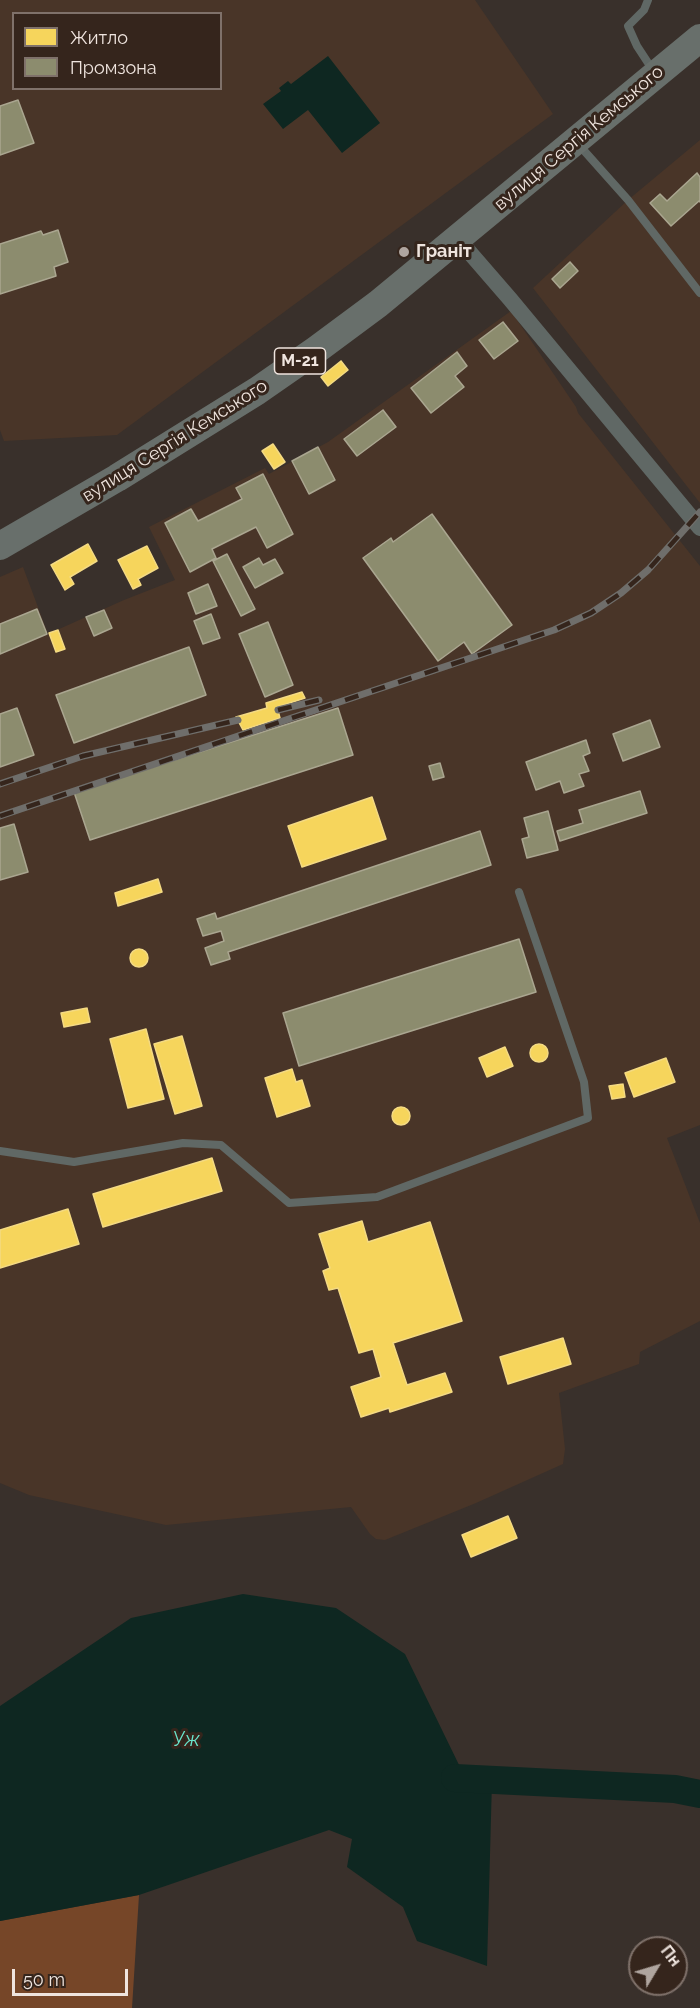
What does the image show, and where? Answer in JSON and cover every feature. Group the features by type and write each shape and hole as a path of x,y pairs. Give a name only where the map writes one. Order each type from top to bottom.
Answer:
{"highway":[{"name":"вулиця Сергія Кемського","path":"1,544 117,478 256,391 378,304 700,38"}],"street":[{"path":"458,239 541,335 700,528"}],"lane":[{"path":"648,0 644,10 628,26 637,46 656,75"},
{"path":"576,141 628,200 700,293"},
{"path":"0,1151 74,1162 183,1143 221,1145 290,1203 377,1197 588,1118 584,1082 519,892"}],"shaded area":[{"path":"0,0 475,0 553,114 117,435 4,441 0,430"},
{"path":"700,140 700,503 533,288 628,200"},
{"path":"511,311 578,413 700,566 700,1125 667,1138 700,1223 700,1321 640,1352 639,1364 559,1393 565,1449 563,1464 385,1540 376,1539 370,1534 351,1507 166,1525 29,1495 0,1483 0,577 23,567 48,634 175,580 149,527 265,468 269,474 328,442"},
{"path":"139,1895 132,2008 0,2008 0,1921"}],"water":[{"path":"328,56 380,123 342,153 308,110 283,129 263,104 281,91 279,88 288,81 291,84"},
{"name":"Уж","path":"243,1594 336,1608 405,1654 461,1769 491,1770 487,1966 417,1941 403,1907 347,1867 352,1839 329,1830 139,1895 0,1921 0,1706 131,1618"}],"building: Житло":[{"path":"341,361 348,370 328,386 321,377"},
{"path":"273,444 285,462 274,469 262,451"},
{"path":"88,544 97,561 70,577 74,584 65,590 51,565"},
{"path":"147,546 158,568 138,579 141,585 133,589 118,560"},
{"path":"58,630 65,649 56,652 49,633"},
{"path":"302,692 305,698 277,707 280,718 243,730 236,717 267,708 266,703"},
{"path":"372,797 386,839 302,867 288,826"},
{"path":"158,879 162,892 118,906 115,893"},
{"path":"135,949 143,949 148,954 146,965 135,967 130,962 130,954"},
{"path":"87,1008 90,1022 64,1027 61,1013"},
{"path":"146,1029 164,1099 128,1108 110,1039"},
{"path":"182,1036 202,1106 175,1114 154,1044"},
{"path":"535,1044 543,1044 548,1049 546,1060 535,1062 530,1057 530,1049"},
{"path":"505,1047 513,1066 487,1077 479,1058"},
{"path":"666,1058 675,1082 634,1097 625,1073"},
{"path":"292,1069 296,1082 302,1080 310,1106 277,1117 265,1078"},
{"path":"623,1084 625,1097 612,1099 609,1086"},
{"path":"397,1107 405,1107 410,1112 408,1123 397,1125 392,1120 392,1112"},
{"path":"212,1158 222,1191 103,1227 93,1194"},
{"path":"68,1209 79,1244 0,1268 0,1230"},
{"path":"362,1221 368,1242 430,1222 462,1321 393,1343 407,1385 445,1373 452,1392 390,1412 389,1408 361,1417 351,1387 381,1377 373,1349 359,1353 338,1288 329,1290 323,1271 330,1268 319,1234"},
{"path":"563,1338 571,1364 508,1384 500,1357"},
{"path":"508,1516 517,1538 471,1557 462,1535"}],"building: Промзона":[{"path":"18,100 34,143 0,155 0,106"},
{"path":"697,173 700,177 700,202 671,226 650,203 660,194 667,201"},
{"path":"58,230 68,262 54,267 56,276 0,294 0,244 41,231 43,235"},
{"path":"570,262 578,271 560,288 552,279"},
{"path":"503,322 518,341 494,359 479,340"},
{"path":"457,352 467,366 455,376 464,387 431,413 411,388"},
{"path":"383,410 396,427 357,456 344,439"},
{"path":"318,447 335,480 309,494 292,461"},
{"path":"263,474 293,534 267,548 256,527 212,549 216,558 190,572 165,523 191,509 198,521 242,499 236,488"},
{"path":"432,514 512,625 472,654 464,642 438,661 363,558 391,538 393,542"},
{"path":"227,554 255,609 241,616 213,561"},
{"path":"259,558 263,565 275,559 283,573 255,588 243,567"},
{"path":"208,584 217,606 196,614 188,593"},
{"path":"37,609 47,634 0,654 0,624"},
{"path":"104,610 112,628 94,636 86,617"},
{"path":"211,614 220,638 203,644 194,621"},
{"path":"268,622 293,685 265,697 239,634"},
{"path":"189,647 206,695 74,743 56,695"},
{"path":"17,708 34,755 0,767 0,714"},
{"path":"338,708 353,755 90,840 74,792"},
{"path":"650,720 660,747 623,761 613,734"},
{"path":"586,740 590,753 583,756 589,771 579,774 584,786 564,793 560,781 536,790 526,762"},
{"path":"440,763 444,777 433,780 429,766"},
{"path":"640,791 647,813 560,841 557,831 583,823 579,810"},
{"path":"548,811 558,850 527,858 522,839 529,837 524,818"},
{"path":"14,824 28,872 0,880 0,828"},
{"path":"480,831 491,865 228,952 230,959 211,965 205,948 224,941 221,931 203,936 197,919 215,913 217,919"},
{"path":"519,939 536,992 299,1066 283,1013"}],"waterway":[{"name":"Уж","path":"455,1778 675,1789 700,1794"}],"railway":[{"path":"0,816 554,630 591,613 621,593 648,570 700,512"},
{"path":"278,710 319,700"},
{"path":"0,784 83,756 238,720"}],"place":[{"name":"Граніт","path":"404,252"}]}
